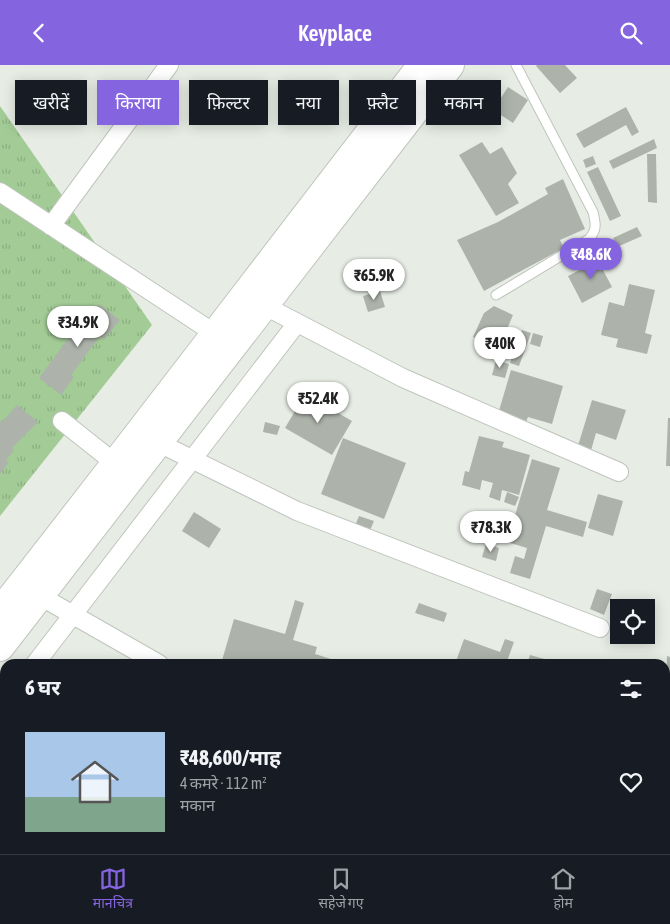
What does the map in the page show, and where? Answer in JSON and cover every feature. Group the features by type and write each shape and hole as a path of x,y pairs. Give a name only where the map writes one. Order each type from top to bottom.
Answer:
{"main road":[{"path":"0,612 422,65"},
{"path":"0,647 265,307 450,65"}],"street":[{"path":"50,226 169,65"},
{"path":"0,192 214,333"},
{"path":"265,307 403,378 619,472"},
{"path":"39,659 297,323"},
{"path":"62,421 116,464"},
{"path":"159,443 297,511 600,628"},
{"path":"40,596 150,659"}],"lane":[{"path":"496,295 589,239 595,233 596,224 593,212 516,65"}],"green space":[{"path":"0,106 152,325 0,516"}],"building":[{"path":"537,65 565,65 577,78 560,93"},
{"path":"508,87 528,100 513,123 501,115 501,98"},
{"path":"626,107 639,132 632,136 626,125 584,148 576,134"},
{"path":"654,139 657,148 613,169 609,161"},
{"path":"482,142 490,154 502,147 517,173 508,184 519,203 496,216 459,155"},
{"path":"647,154 656,154 657,203 648,202"},
{"path":"593,156 596,164 586,168 583,160"},
{"path":"598,167 621,216 610,221 587,172"},
{"path":"563,179 585,229 560,240 564,248 484,291 457,240 498,222 548,194 545,188"},
{"path":"637,227 642,236 617,247 613,238"},
{"path":"607,256 612,265 603,270 612,287 582,303 568,276"},
{"path":"629,284 655,290 645,333 652,335 647,354 616,347 618,339 601,335 609,302 624,306"},
{"path":"380,291 385,307 368,312 363,296"},
{"path":"99,304 120,320 104,340 100,336 71,375 74,377 61,395 39,378 81,321 84,323"},
{"path":"494,306 513,315 499,348 473,337 484,313"},
{"path":"522,330 531,333 519,366 510,363"},
{"path":"533,333 543,336 540,347 530,344"},
{"path":"496,360 509,364 505,378 492,375"},
{"path":"511,370 563,386 552,424 528,417 526,422 498,414"},
{"path":"305,394 352,421 332,455 285,428"},
{"path":"592,400 626,410 616,440 596,433 590,454 577,449"},
{"path":"17,405 38,422 12,448 14,450 6,460 9,462 0,474 0,421 2,422"},
{"path":"668,418 670,418 670,466 666,466"},
{"path":"265,422 280,426 277,435 263,432"},
{"path":"479,436 504,442 502,447 530,455 519,495 502,490 500,501 489,497 493,483 482,480 480,490 462,485 465,471 469,472"},
{"path":"343,438 406,463 384,519 321,494"},
{"path":"532,459 560,468 547,510 587,522 583,537 546,526 530,579 510,573 515,556 524,559 527,548 507,542"},
{"path":"507,492 519,497 515,506 504,502"},
{"path":"598,494 623,501 613,536 588,528"},
{"path":"194,512 221,529 209,548 182,531"},
{"path":"359,516 374,521 369,533 354,528"},
{"path":"486,544 499,548 496,561 482,557"},
{"path":"597,589 612,594 604,615 590,609"},
{"path":"295,600 304,603 293,640 317,647 315,654 331,659 222,659 234,619 285,634"},
{"path":"419,603 447,613 444,622 415,613"},
{"path":"464,639 500,652 505,639 514,642 508,659 457,659"},
{"path":"530,655 544,659 529,659"}]}
